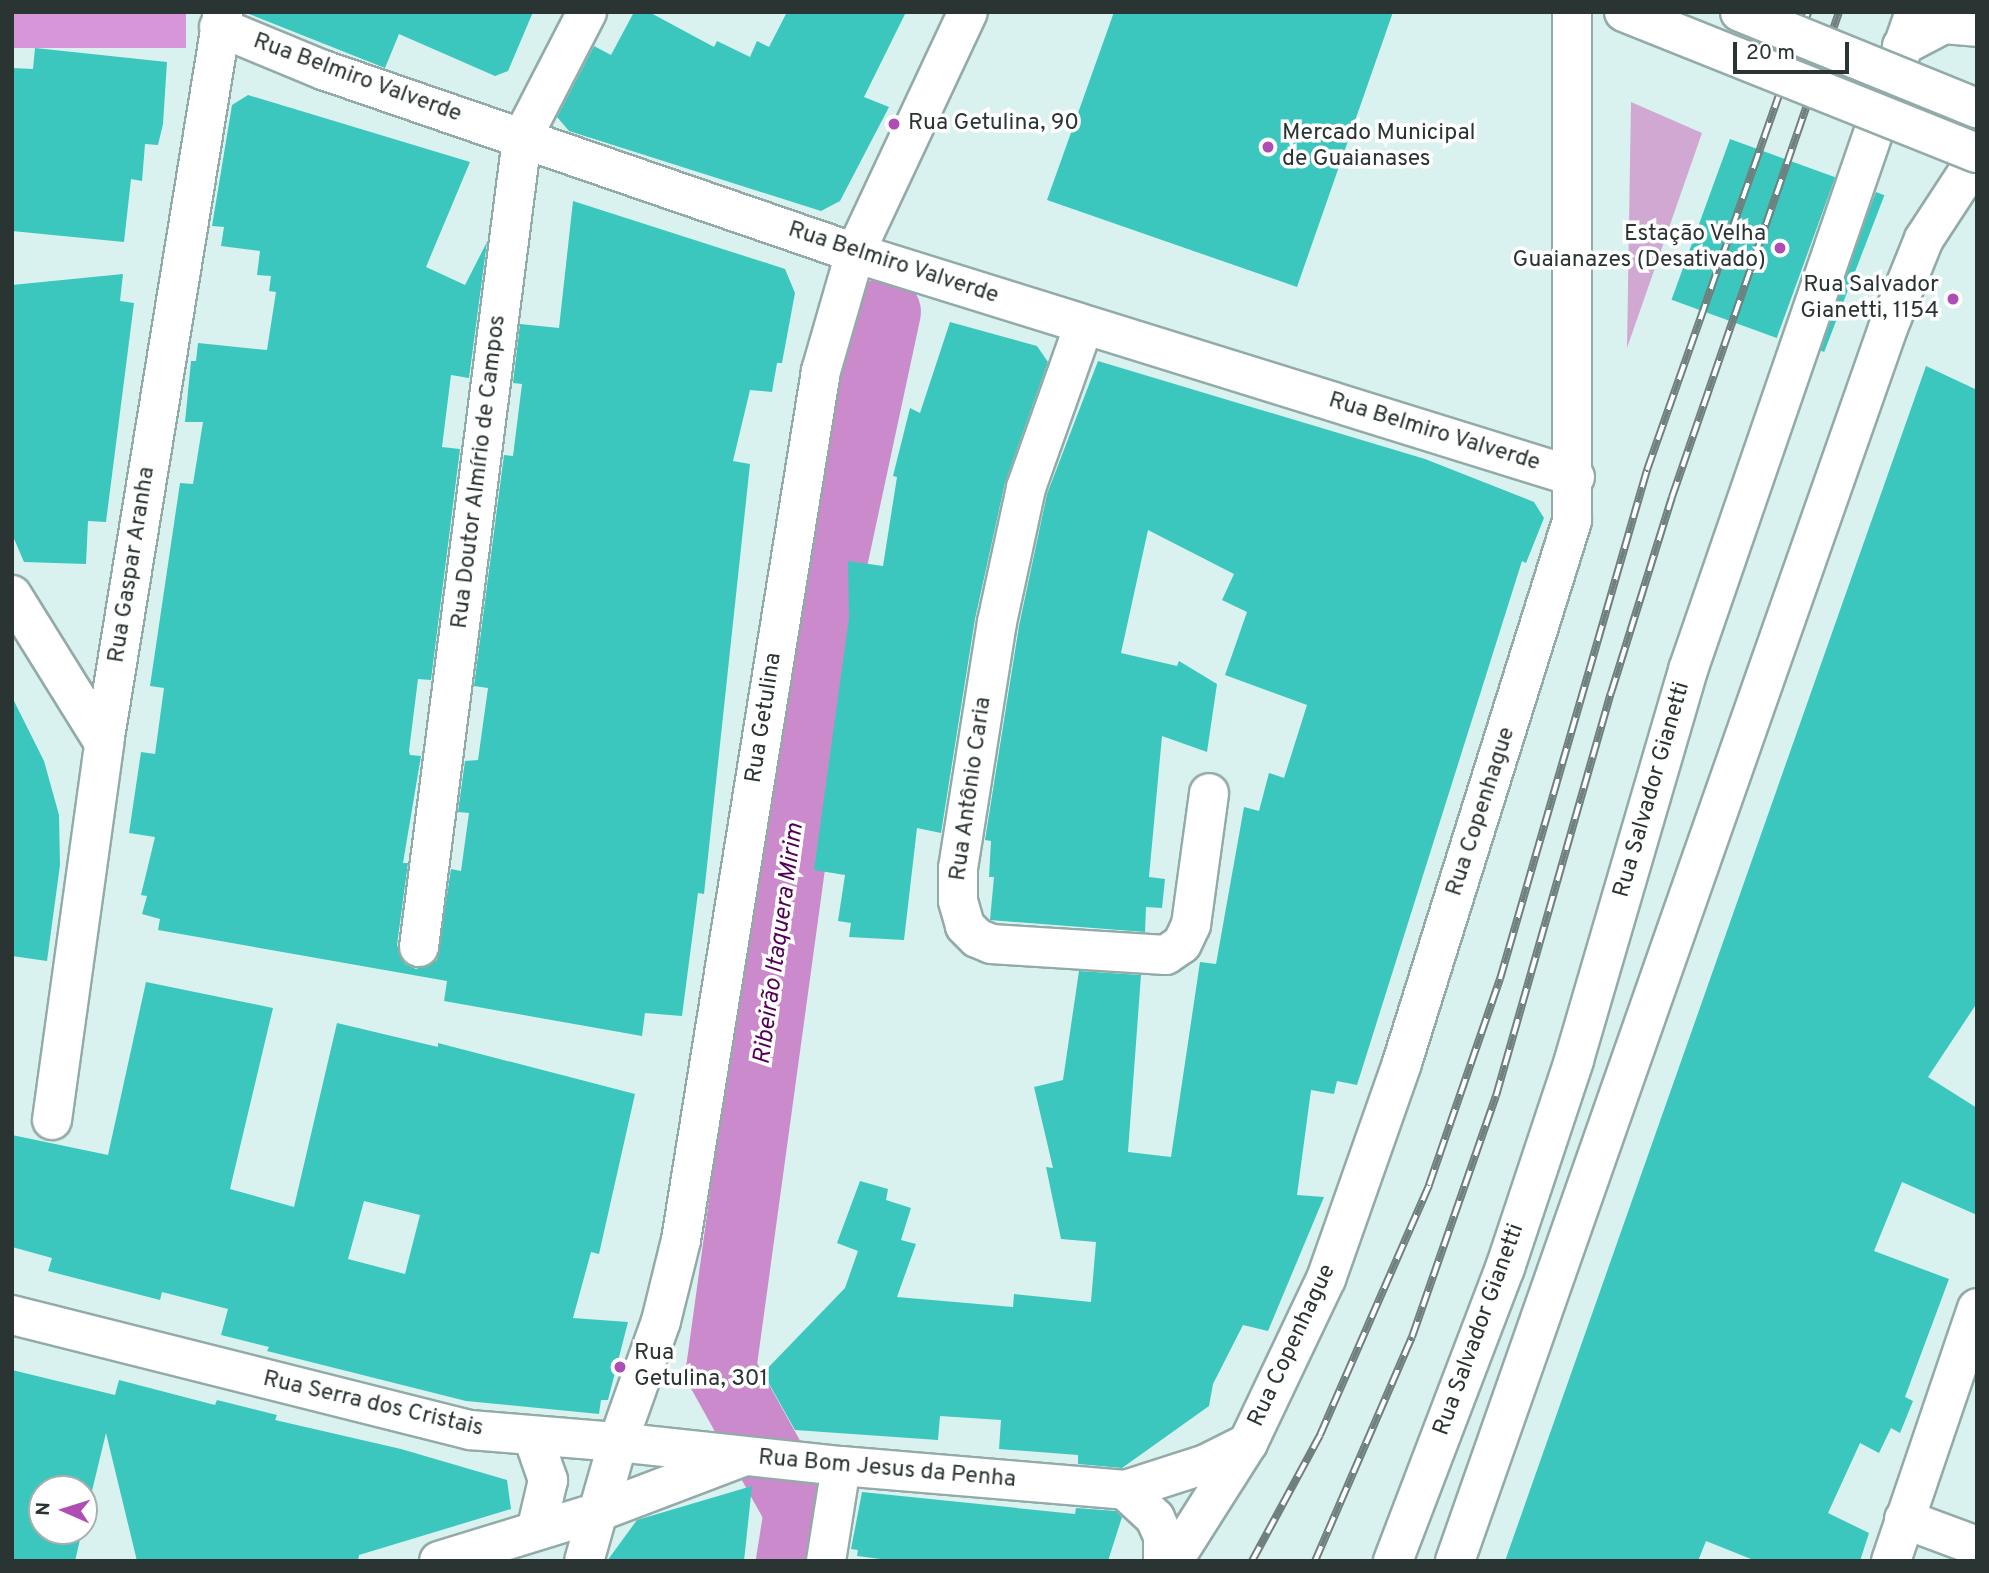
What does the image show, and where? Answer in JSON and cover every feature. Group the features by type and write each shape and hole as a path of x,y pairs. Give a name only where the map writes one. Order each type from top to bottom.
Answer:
{"main road":[{"name":"Rua Doutor Almírio de Campos","path":"419,947 522,138 587,12"},
{"name":"Rua Getulina","path":"584,1561 595,1513 661,1321 681,1240 821,371 855,253 968,12"},
{"name":"Rua Copenhague","path":"1173,1561 1248,1443 1326,1279 1402,1063 1554,590 1572,521 1575,477 1569,254 1572,12"},
{"path":"1455,1561 1888,328 1924,239 1977,155 1624,12"},
{"path":"1740,12 1977,108"},
{"name":"Rua Belmiro Valverde","path":"221,20 323,70 855,253 1575,477"},
{"name":"Rua Gaspar Aranha","path":"52,1119 104,743 221,20"},
{"path":"1911,22 1977,27"},
{"name":"Rua Salvador Gianetti","path":"1393,1561 1505,1268 1574,1060 1688,670 1911,22"},
{"name":"Rua Antônio Caria","path":"1084,325 1026,488 997,622 958,869 958,901 965,926 977,938 992,944 1166,955 1182,944 1191,925 1209,793"},
{"path":"12,595 104,743"},
{"path":"1891,1561 1977,1308"},
{"name":"Rua Serra dos Cristais","path":"12,1315 410,1416 533,1437 618,1443 750,1459"},
{"path":"533,1437 548,1480 536,1531"},
{"name":"Rua Bom Jesus da Penha","path":"439,1561 595,1513 750,1459 1125,1490 1206,1464 1248,1443"},
{"path":"826,1465 826,1561"},
{"path":"1125,1490 1156,1518 1164,1536 1163,1561"},
{"path":"1904,1519 1977,1546"}],"shaded area":[{"path":"12,12 186,12 186,48 12,48"},
{"path":"1631,102 1702,133 1627,348"}],"building":[{"path":"244,12 533,12 508,71 495,76 399,34 385,68"},
{"path":"634,12 649,12 714,47 717,41 750,57 757,41 769,47 787,12 906,12 864,97 889,107 840,201 821,211 569,131 557,117 594,46 611,55"},
{"path":"1114,12 1393,12 1297,287 1047,200"},
{"path":"35,48 167,62 163,124 158,145 145,144 142,181 131,179 124,242 12,231 12,68 33,69"},
{"path":"248,95 470,162 426,267 465,285 487,242 469,378 451,375 442,447 460,449 431,680 418,679 409,751 410,755 421,756 403,863 408,863 397,945 405,964 416,969 437,960 451,869 461,871 469,813 458,812 465,761 478,760 488,688 474,686 504,455 513,456 522,384 513,383 520,324 559,328 573,201 785,269 795,293 782,363 777,363 772,392 750,390 733,461 750,464 704,894 698,893 682,1016 645,1013 642,1036 444,1001 447,981 158,930 160,919 142,914 147,896 141,895 155,837 129,833 141,752 155,754 164,688 150,686 180,483 193,484 203,422 185,422 191,361 196,361 198,343 267,350 276,292 269,291 271,276 257,275 260,251 221,246 224,227 212,226 232,105"},
{"name":"Estação Velha Guaianazes (Desativado)","path":"1730,139 1835,177 1777,338 1672,300"},
{"path":"1876,192 1884,195 1824,352 1816,349"},
{"path":"123,274 120,301 134,303 106,522 88,521 86,564 24,562 12,534 12,285"},
{"path":"950,322 1037,346 1048,362 1005,483 975,619 941,833 917,828 904,940 849,937 851,923 838,921 845,875 814,870 849,618 848,561 883,566 897,477 893,476 910,408 920,413"},
{"path":"1098,361 1425,459 1534,502 1544,518 1526,563 1522,561 1357,1085 1337,1081 1334,1094 1311,1090 1297,1195 1324,1197 1268,1331 1243,1325 1213,1384 1209,1406 1122,1468 1078,1464 1078,1455 999,1449 1001,1420 940,1416 938,1440 795,1430 763,1373 845,1288 858,1251 837,1243 860,1181 888,1189 886,1200 911,1208 901,1240 916,1244 897,1297 1013,1307 1014,1294 1091,1302 1096,1242 1061,1239 1046,1167 1053,1168 1034,1087 1063,1080 1079,971 1141,975 1128,1152 1171,1157 1200,962 1216,964 1244,807 1259,811 1269,773 1284,778 1307,705 1225,675 1247,612 1222,600 1234,574 1148,530 1121,653 1177,666 1179,661 1217,684 1207,752 1162,736 1149,877 1165,879 1162,908 1146,907 1145,932 990,920 994,877 989,877 991,841 985,840 1019,626 1047,494"},
{"path":"1926,366 1977,390 1977,1003 1928,1077 1977,1108 1977,1215 1902,1182 1874,1251 1949,1279 1905,1397 1913,1401 1900,1433 1891,1428 1879,1453 1860,1443 1828,1513 1869,1533 1860,1561 1756,1561 1706,1541 1698,1561 1505,1561"},
{"path":"12,697 44,761 59,815 60,865 47,961 12,956"},
{"path":"146,982 273,1008 230,1189 294,1207 337,1023 438,1047 438,1043 635,1094 599,1254 591,1252 573,1318 628,1322 608,1400 601,1400 599,1414 466,1401 267,1351 269,1347 221,1335 228,1309 162,1292 160,1300 48,1271 52,1258 12,1247 12,1135 108,1155","holes":["364,1201 420,1215 405,1274 348,1259"]},
{"path":"12,1370 115,1395 119,1380 215,1405 217,1400 277,1415 275,1420 401,1449 507,1480 511,1509 359,1555 358,1561 137,1561 106,1433 96,1475 28,1475 28,1545 79,1545 75,1561 12,1561"},
{"path":"752,1486 744,1561 607,1561 637,1520"},
{"path":"862,1492 1075,1514 1076,1508 1116,1511 1122,1517 1108,1561 896,1561 857,1556 858,1550 851,1549"}],"waterway":[{"name":"Ribeirão Itaquera Mirim","path":"791,1561 799,1511 721,1370 831,568 886,312"}],"railway":[{"path":"1252,1561 1320,1435 1429,1185 1500,979 1647,470 1808,12"},
{"path":"1315,1561 1412,1337 1496,1096 1611,693 1672,497 1839,12"}],"place":[{"name":"Rua Getulina, 90","path":"894,124"},
{"name":"Mercado Municipal de Guaianases","path":"1268,147"},
{"name":"Estação Velha Guaianazes (Desativado)","path":"1780,248"},
{"name":"Rua Salvador Gianetti, 1154","path":"1953,299"},
{"name":"Rua Getulina, 301","path":"620,1367"}]}
